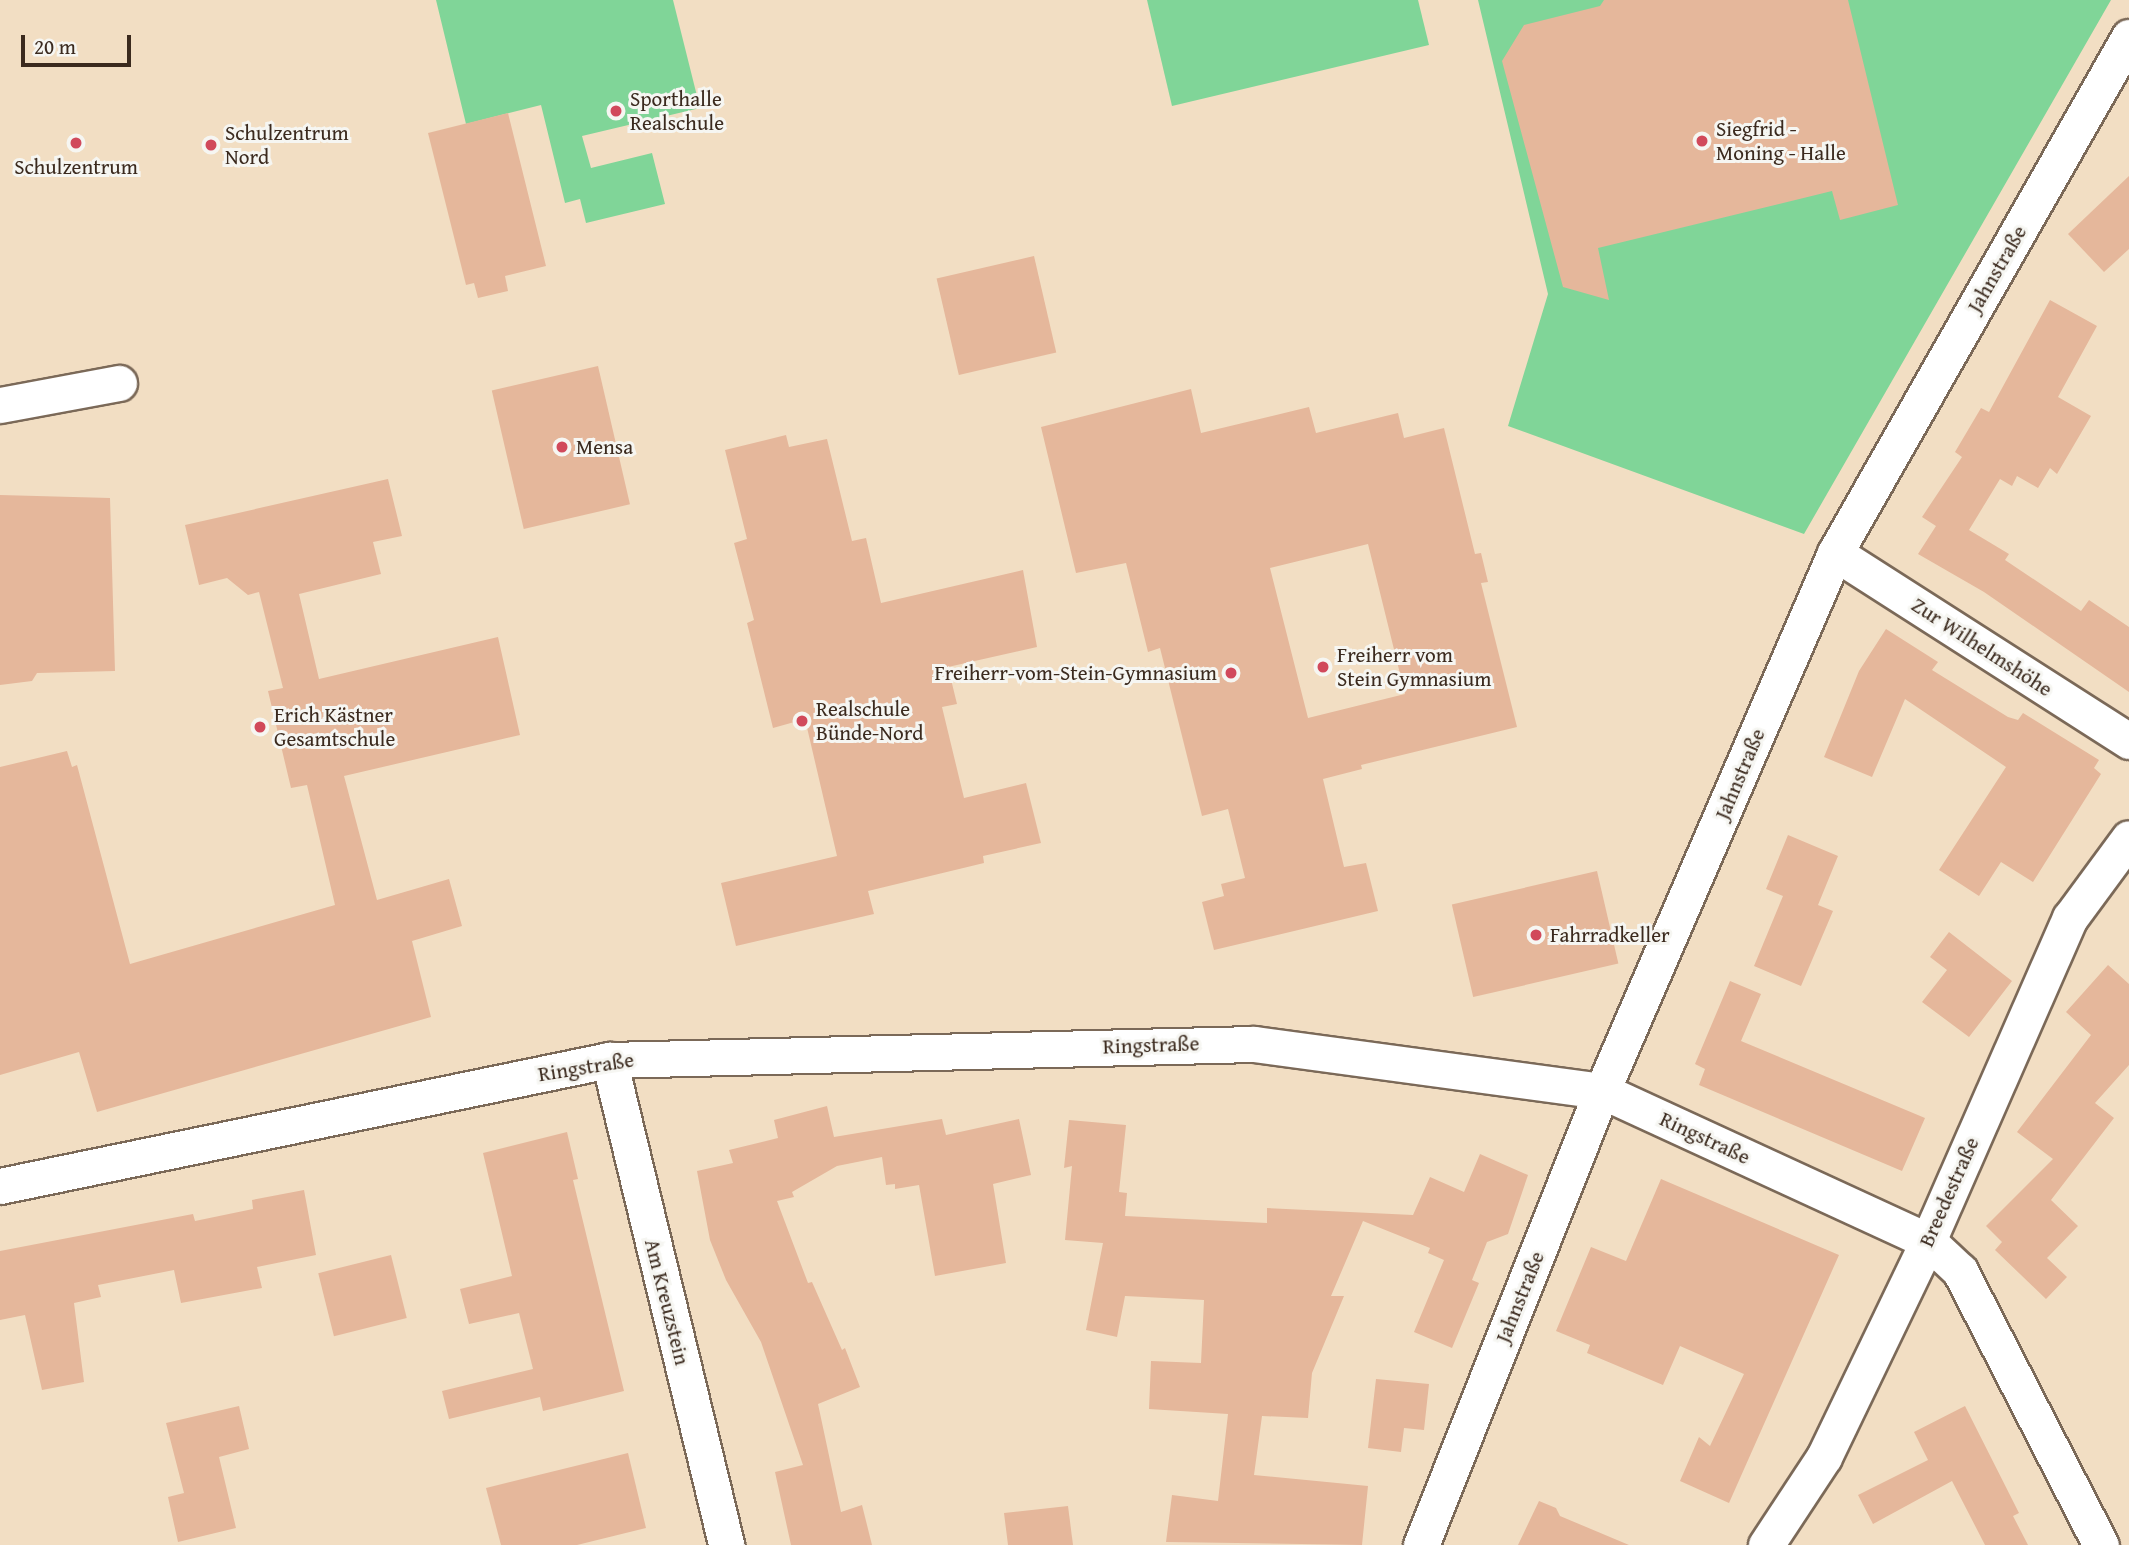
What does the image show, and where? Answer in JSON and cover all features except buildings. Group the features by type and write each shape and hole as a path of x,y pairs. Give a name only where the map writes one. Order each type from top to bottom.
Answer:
{"street":[{"name":"Jahnstraße","path":"1421,1545 1602,1091 1835,553 2129,37"},
{"path":"0,405 118,383"},
{"name":"Zur Wilhelmshöhe","path":"1835,553 2129,741"},
{"name":"Breedestraße","path":"1766,1545 1824,1457 1928,1241 2070,918 2129,838"},
{"name":"Ringstraße","path":"0,1186 609,1060 1254,1044 1602,1091 1928,1241 1960,1271 2101,1545"},
{"name":"Am Kreuzstein","path":"609,1060 726,1545"}],"green space":[{"name":"Sporthalle Realschule","path":"436,0 673,0 700,108 582,136 591,168 652,153 665,204 586,223 580,199 565,203 541,105 466,124"},
{"path":"1147,0 1418,0 1429,45 1172,106"},
{"path":"1478,0 2111,0 1804,534 1508,426 1548,294"}],"place":[{"name":"Sporthalle Realschule","path":"616,111"},
{"name":"Siegfrid - Moning - Halle","path":"1702,141"},
{"name":"Schulzentrum","path":"76,143"},
{"name":"Schulzentrum Nord","path":"211,145"},
{"name":"Mensa","path":"562,447"},
{"name":"Freiherr vom Stein Gymnasium","path":"1323,667"},
{"name":"Freiherr-vom-Stein-Gymnasium","path":"1231,673"},
{"name":"Realschule Bünde-Nord","path":"802,721"},
{"name":"Erich Kästner Gesamtschule","path":"260,727"},
{"name":"Fahrradkeller","path":"1536,935"}]}
